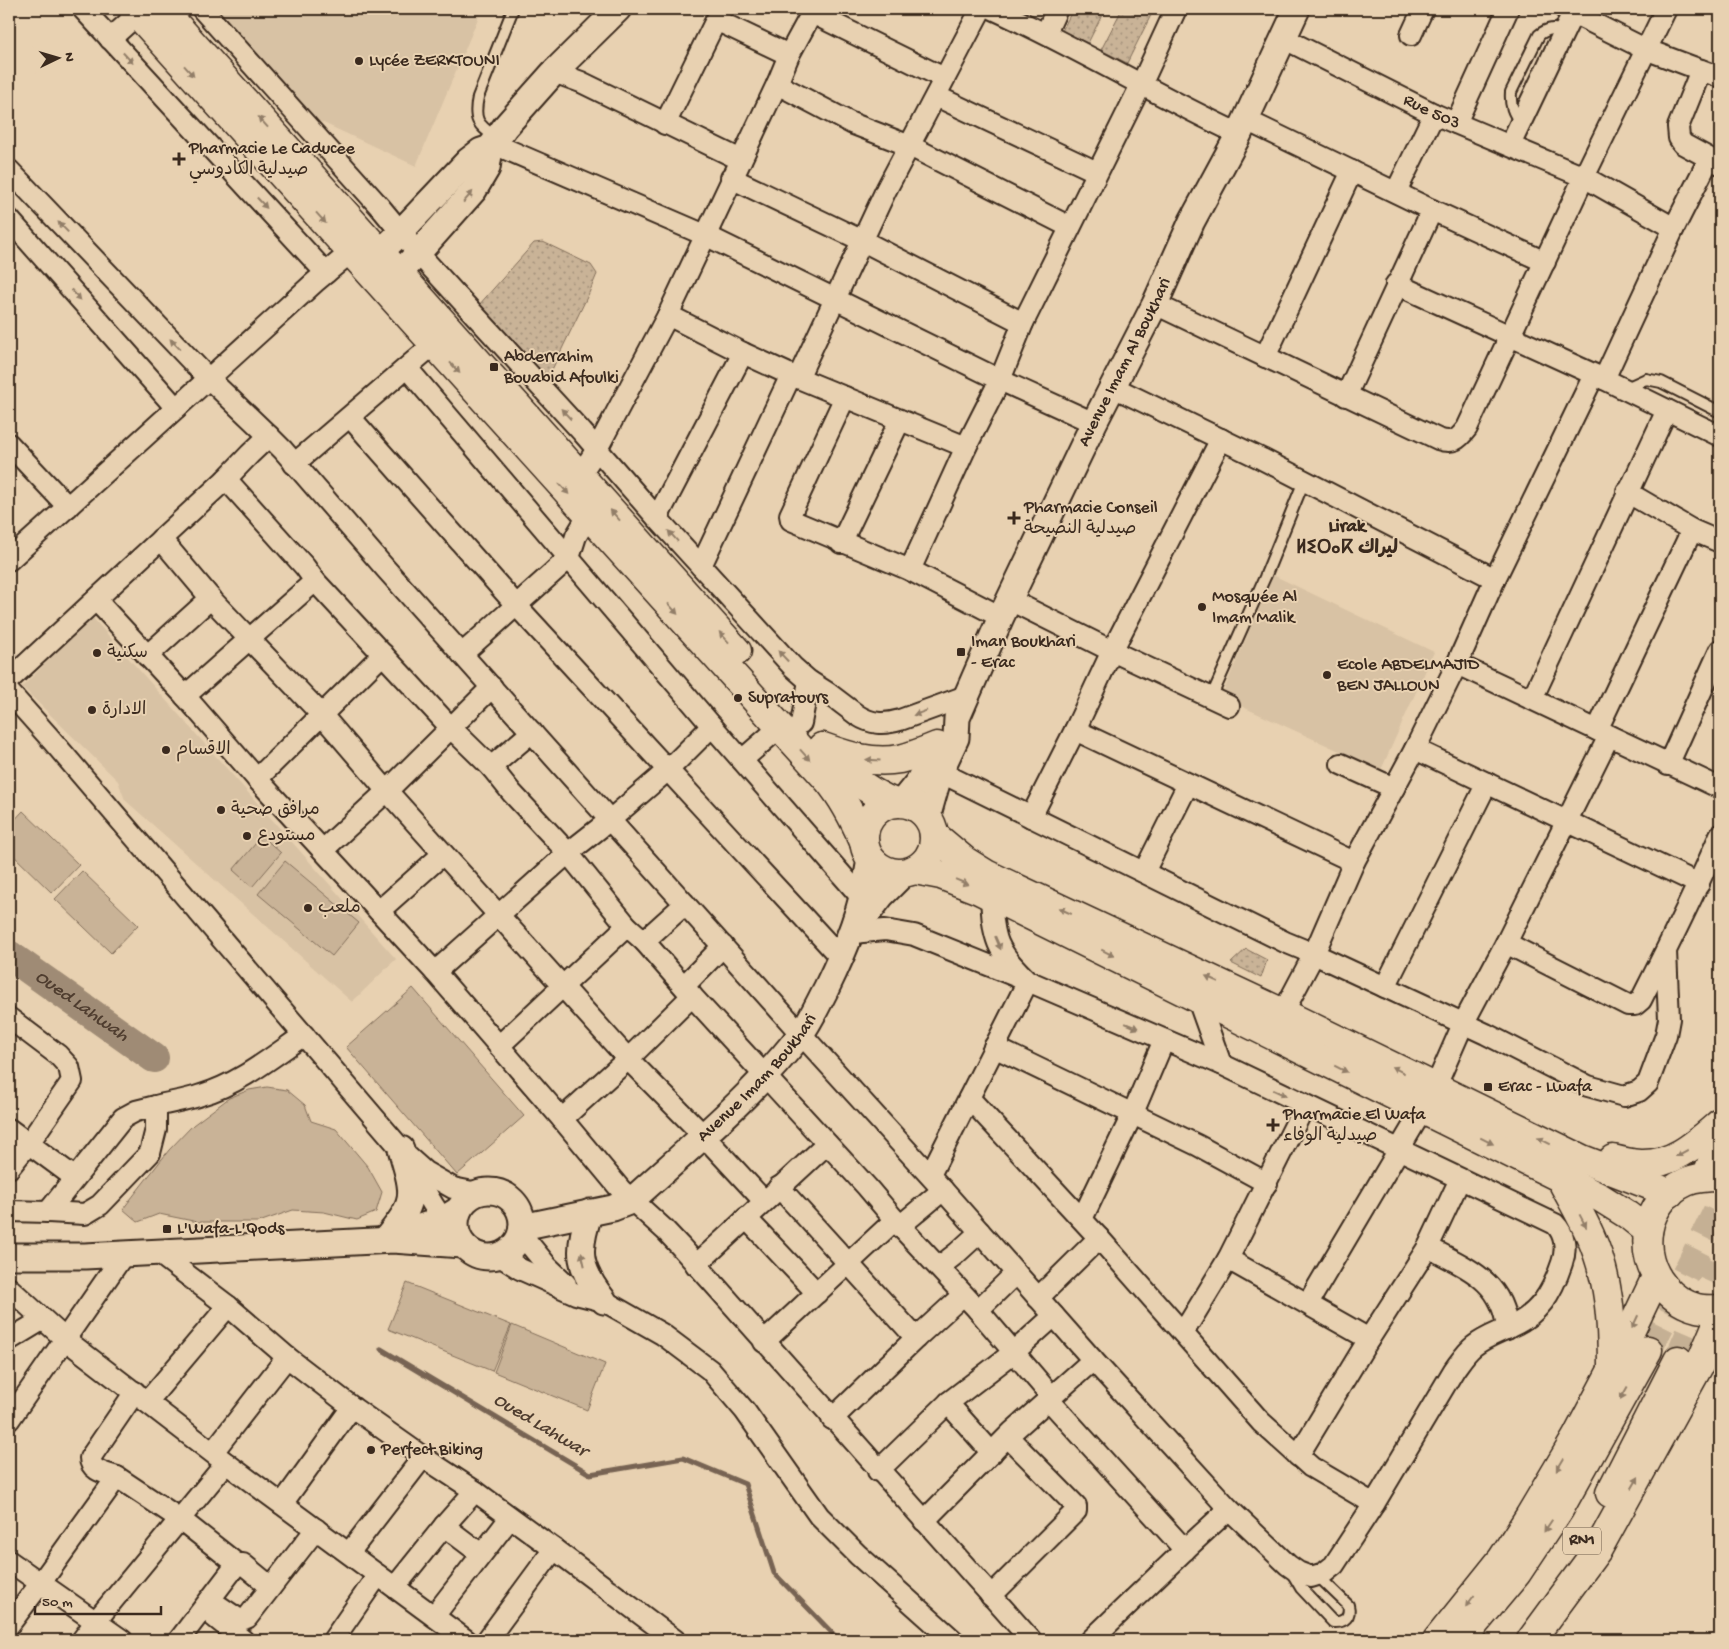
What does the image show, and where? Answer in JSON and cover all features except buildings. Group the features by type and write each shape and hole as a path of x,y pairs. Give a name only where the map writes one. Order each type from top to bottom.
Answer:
{"main road":[{"path":"144,10 365,257 392,281 580,475 790,725 840,796 857,826 867,851 885,871 909,872 954,879 1197,998 1277,1024"},
{"path":"392,281 434,344 588,516 790,725 822,746 856,758 886,761 939,759"},
{"path":"822,746 844,771 873,793 898,803 913,806 965,861 986,874 1277,1024 1429,1099 1560,1177 1618,1208 1648,1231"},
{"path":"867,851 866,824 871,816 878,810 898,803"},
{"path":"909,872 926,861 931,853 930,826"},
{"path":"1429,1099 1670,1192"},
{"path":"1582,1159 1601,1156 1638,1164 1659,1163 1694,1146 1720,1123"},
{"path":"1720,1141 1713,1177 1687,1182 1670,1192 1655,1210 1648,1231 1648,1255 1656,1278 1674,1297 1697,1308 1720,1309"},
{"path":"1560,1177 1590,1235 1604,1274 1610,1302 1612,1370"},
{"path":"1438,1640 1502,1559 1529,1517 1576,1438 1612,1370 1656,1278"},
{"path":"1531,1640 1598,1549 1689,1362 1720,1317"},
{"path":"1689,1362 1720,1346"},
{"name":"RN1","path":"1461,1640 1517,1573 1559,1510 1648,1350"},
{"name":"RN1","path":"1514,1640 1534,1616 1561,1576 1689,1362"}],"street":[{"path":"83,9 326,272"},
{"path":"202,9 380,207 418,253 793,667 809,681 866,721 877,724 889,724 962,707"},
{"path":"392,281 474,190 487,168 494,144 505,127 554,72 618,9"},
{"path":"701,566 794,376 836,300 886,190 981,9"},
{"path":"993,9 1046,33 1141,86 1352,171 1545,262"},
{"path":"1046,33 1057,9"},
{"path":"910,570 966,447 1000,380 1023,323 1141,86 1176,9"},
{"name":"Avenue Imam Al Boukhari","path":"930,826 944,732 962,707 1006,608 1094,424 1155,304 1192,221 1242,126 1297,9"},
{"path":"1411,36 1423,9"},
{"path":"1456,123 1508,9"},
{"path":"1155,304 1438,439 1455,441 1467,428 1584,177 1666,9"},
{"path":"110,39 144,10"},
{"path":"580,475 597,449 668,315 789,55 813,11 940,87 1097,172"},
{"path":"1510,145 1564,31 1569,11 1645,49 1720,77"},
{"path":"665,124 716,20 789,55"},
{"name":"Rue 503","path":"1283,38 1434,114 1584,177 1674,228"},
{"path":"1277,1024 1314,954 1354,862 1415,748 1457,664 1494,579 1674,228 1715,162 1683,144 1678,132 1678,127 1701,70"},
{"path":"554,72 581,82 741,160"},
{"path":"777,84 851,123 910,146 1070,227"},
{"path":"1396,192 1434,114"},
{"path":"9,560 326,272 365,257 401,232 468,161 494,144"},
{"path":"494,144 705,236 1094,424"},
{"path":"9,170 209,379 269,436 801,1034 1229,1510 1288,1565 1305,1575 1318,1576 1334,1565 1374,1504 1463,1357 1472,1347 1483,1340 1520,1322 1548,1296 1555,1284 1565,1255 1562,1234 1555,1224 1220,1064 914,934 885,930 852,933"},
{"path":"1265,357 1352,171"},
{"path":"731,178 863,241 1023,323"},
{"path":"1346,396 1396,284 1432,210"},
{"path":"9,219 176,408"},
{"path":"1396,284 1599,377 1720,436"},
{"path":"668,315 743,353 794,376 966,447"},
{"path":"294,464 434,344"},
{"path":"657,518 743,353"},
{"path":"406,368 712,726 862,898"},
{"path":"1113,387 1304,481 1494,579"},
{"path":"844,397 790,516 792,521 1112,651 1220,702"},
{"path":"1532,699 1627,492 1667,410"},
{"path":"350,416 516,605 841,958"},
{"path":"842,542 900,420"},
{"path":"9,680 226,479 269,436"},
{"path":"1031,817 1112,651 1220,440"},
{"path":"9,444 68,507"},
{"path":"226,479 382,654 451,728 491,767 512,793 568,853 627,926 644,941 867,1186 897,1223 978,1310 1050,1399 1185,1550"},
{"path":"1627,492 1692,530 1720,542"},
{"path":"462,654 569,558 576,536 588,516"},
{"path":"1308,1303 1429,1099 1463,1024 1506,943 1567,820 1692,530"},
{"path":"160,539 211,598 321,714 443,854 628,1059 703,1135 764,1201"},
{"path":"185,696 315,581"},
{"path":"147,656 211,598"},
{"path":"96,600 185,696 257,779 435,972 562,1119 611,1179 631,1201 665,1230 878,1471 1031,1640"},
{"path":"1668,764 1720,650"},
{"path":"257,779 382,654"},
{"path":"1457,664 1720,788"},
{"path":"742,760 790,725 809,681"},
{"path":"323,850 388,791 492,687"},
{"path":"9,692 404,1153 425,1172 453,1188 477,1192 498,1192 508,1196 520,1222 548,1268 576,1294"},
{"path":"435,972 568,853 668,770 712,726"},
{"path":"1075,730 1354,862"},
{"path":"491,767 532,732"},
{"path":"1415,748 1699,884"},
{"path":"939,759 1031,817 1285,942 1463,1024 1588,1086 1624,1096 1632,1095 1639,1091 1648,1082 1666,1034 1669,1020 1666,951"},
{"name":"Avenue Imam Al Boukhari","path":"898,803 939,759"},
{"path":"1341,764 1394,788"},
{"path":"1385,987 1487,783"},
{"path":"1144,872 1188,784"},
{"path":"1506,943 1631,1006 1638,1003 1699,884 1720,835"},
{"name":"Avenue Imam Boukhari","path":"631,1201 766,1075 801,1034 852,933 862,898 867,851"},
{"path":"379,910 443,854"},
{"name":"Avenue Imam Boukhari","path":"852,933 877,900 909,872"},
{"path":"991,896 993,923 998,945 1013,967 1028,982"},
{"path":"644,941 685,904"},
{"path":"499,1046 627,926"},
{"path":"562,1119 628,1059 688,991 723,946"},
{"path":"764,1342 848,1263 897,1223 936,1183 969,1098 1028,982"},
{"path":"1197,998 1220,1064"},
{"path":"9,1018 58,1055 70,1067 72,1081 9,1168"},
{"path":"48,1212 74,1177 123,1118 136,1111 202,1095 220,1088 240,1078 304,1035"},
{"path":"1082,1219 1132,1116 1164,1040"},
{"path":"994,1048 1268,1182"},
{"path":"969,1098 1082,1219 1261,1422 1311,1467 1374,1504"},
{"path":"1183,1333 1228,1259 1268,1182 1305,1104"},
{"path":"9,1211 86,1214 100,1205 150,1153 156,1129 156,1106"},
{"path":"9,1129 74,1177"},
{"path":"696,1265 827,1144"},
{"path":"404,1153 432,1204 455,1228 470,1252 480,1257 490,1258 510,1251 517,1243 520,1222"},
{"path":"389,1240 405,1214 412,1198 411,1183 404,1153"},
{"path":"1298,1456 1369,1339 1428,1247 1460,1179"},
{"path":"779,1187 916,1338"},
{"path":"455,1228 470,1197 477,1192"},
{"path":"520,1222 587,1213 613,1208 631,1201"},
{"path":"587,1213 580,1253 594,1288 604,1301"},
{"path":"746,1218 817,1293"},
{"path":"9,1256 124,1254 389,1240 455,1228"},
{"path":"939,1267 958,1253 980,1232"},
{"path":"1038,1298 1099,1238"},
{"path":"1428,1247 1466,1268 1484,1280 1495,1291 1503,1306 1507,1329"},
{"path":"157,1252 228,1306 287,1357 352,1407 554,1549 664,1637"},
{"path":"9,1420 124,1254"},
{"path":"500,1256 520,1269 576,1294 604,1301 662,1334 710,1370 745,1411 819,1516 858,1555 953,1640"},
{"path":"1228,1259 1369,1339"},
{"path":"978,1310 1016,1273"},
{"path":"9,1288 66,1340 395,1587 440,1628 466,1640"},
{"path":"832,1419 963,1295"},
{"path":"228,1306 141,1397 90,1458 90,1463 94,1468 117,1477 180,1519 237,1564 243,1564 271,1588"},
{"path":"878,1471 949,1402 1013,1352 1054,1316"},
{"path":"9,1340 42,1320"},
{"path":"82,1640 180,1519 287,1357"},
{"path":"924,1521 1009,1438 1012,1432 1093,1360"},
{"path":"949,1402 992,1453"},
{"path":"282,1504 352,1407"},
{"path":"991,1596 1076,1511 1076,1506 1009,1438"},
{"path":"349,1553 423,1457"},
{"path":"9,1625 117,1477"},
{"path":"395,1587 444,1526 475,1492"},
{"path":"1091,1640 1229,1510"},
{"path":"440,1628 481,1554 510,1518"},
{"path":"444,1526 481,1554"},
{"path":"206,1605 242,1620 247,1618 316,1529"},
{"path":"487,1640 554,1549"},
{"path":"9,1561 122,1640"},
{"path":"180,1640 237,1564"},
{"path":"333,1640 378,1575"},
{"path":"206,1605 243,1640"}],"lane":[{"path":"494,144 480,126 475,111 478,97 513,9"},
{"path":"1624,389 1646,379 1661,382 1720,412"},
{"path":"1220,702 1265,576 1304,481"},
{"path":"1288,1565 1301,1588 1333,1622 1344,1621 1348,1616 1348,1605 1318,1576"}],"shaded area":[{"name":"Lycée ZERKTOUNI","path":"211,9 482,9 416,166 302,113"},
{"path":"1073,9 1105,9 1088,43 1062,31"},
{"path":"1122,9 1154,9 1127,63 1101,50"},
{"path":"543,242 591,265 597,274 546,382 478,306 534,243"},
{"name":"Ecole ABDELMAJID BEN JALLOUN","path":"1273,575 1434,652 1381,770 1221,697"},
{"path":"92,617 396,959 352,1002 125,800 118,781 22,687"},
{"path":"23,811 79,865 52,893 9,851 9,826"},
{"path":"262,836 281,853 252,887 233,870"},
{"name":"ملعب","path":"285,861 359,923 332,956 258,894"},
{"path":"82,871 138,925 111,953 55,899"},
{"path":"1246,949 1267,960 1261,978 1231,963"},
{"path":"413,988 524,1116 457,1175 346,1047"},
{"path":"267,1087 287,1090 305,1105 311,1121 336,1129 368,1167 382,1192 376,1212 357,1220 324,1212 293,1210 259,1222 198,1222 159,1214 138,1222 123,1209 169,1150 193,1125 229,1098 249,1090"},
{"path":"407,1283 511,1325 492,1371 388,1329"},
{"path":"512,1325 605,1364 587,1410 494,1372"}],"waterway":[{"name":"Oued Lahwah","path":"9,955 154,1058"},
{"name":"Oued Lahwar","path":"381,1349 590,1474 683,1458 745,1484 774,1573 839,1640"}],"tunnel":[{"path":"1648,1350 1720,1205"},
{"path":"1678,1360 1720,1263"}],"place":[{"name":"Lycée ZERKTOUNI","path":"359,61"},
{"name":"Pharmacie Le Caducee صيدلية الكادوسي","path":"179,159"},
{"name":"Abderrahim Bouabid Afoulki","path":"494,367"},
{"name":"Pharmacie Conseil صيدلية النصيحة","path":"1014,518"},
{"name":"Mosquée Al Imam Malik","path":"1202,607"},
{"name":"Iman Boukhari - Erac","path":"961,652"},
{"name":"سكنية","path":"97,653"},
{"name":"Ecole ABDELMAJID BEN JALLOUN","path":"1327,675"},
{"name":"Supratours","path":"738,698"},
{"name":"الادارة","path":"92,710"},
{"name":"الاقسام","path":"166,750"},
{"name":"مرافق صحية","path":"221,810"},
{"name":"مستودع","path":"247,836"},
{"name":"ملعب","path":"308,908"},
{"name":"Erac - Lwafa","path":"1488,1087"},
{"name":"Pharmacie El Wafa صيدلية الوفاء","path":"1273,1125"},
{"name":"L'Wafa-L'Qods","path":"167,1229"},
{"name":"Perfect Biking","path":"371,1450"}],"district":[{"name":"Lirak ⵍⵉⵔⴰⴽ ليراك","path":"1347,538"}]}
